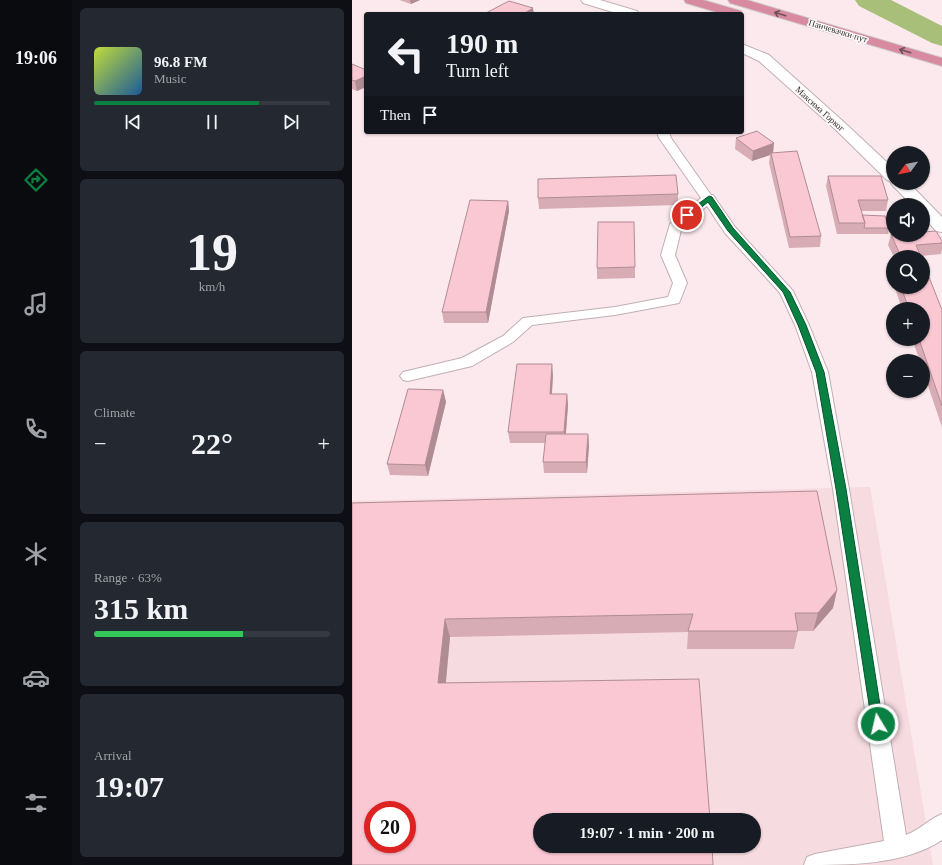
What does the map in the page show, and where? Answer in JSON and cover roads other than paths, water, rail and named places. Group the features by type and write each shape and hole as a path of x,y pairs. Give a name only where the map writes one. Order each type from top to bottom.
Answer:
{"highway":[{"path":"690,0 729,12"},
{"name":"Панчевачки пут","path":"734,0 942,62"}],"street":[{"path":"587,0 626,12"},
{"name":"Максима Горког","path":"744,49 764,58 842,127 886,170"},
{"path":"906,190 914,198"},
{"path":"930,214 942,227"}],"lane":[{"path":"664,134 730,230 786,292 802,325 820,372 841,489 897,850"},
{"path":"408,376 467,362 508,339 528,321 615,312 674,300 680,284 668,255 676,224 709,198"},
{"path":"815,865 897,850 924,840 942,825"}],"waterway":[{"path":"869,0 942,37"}]}
